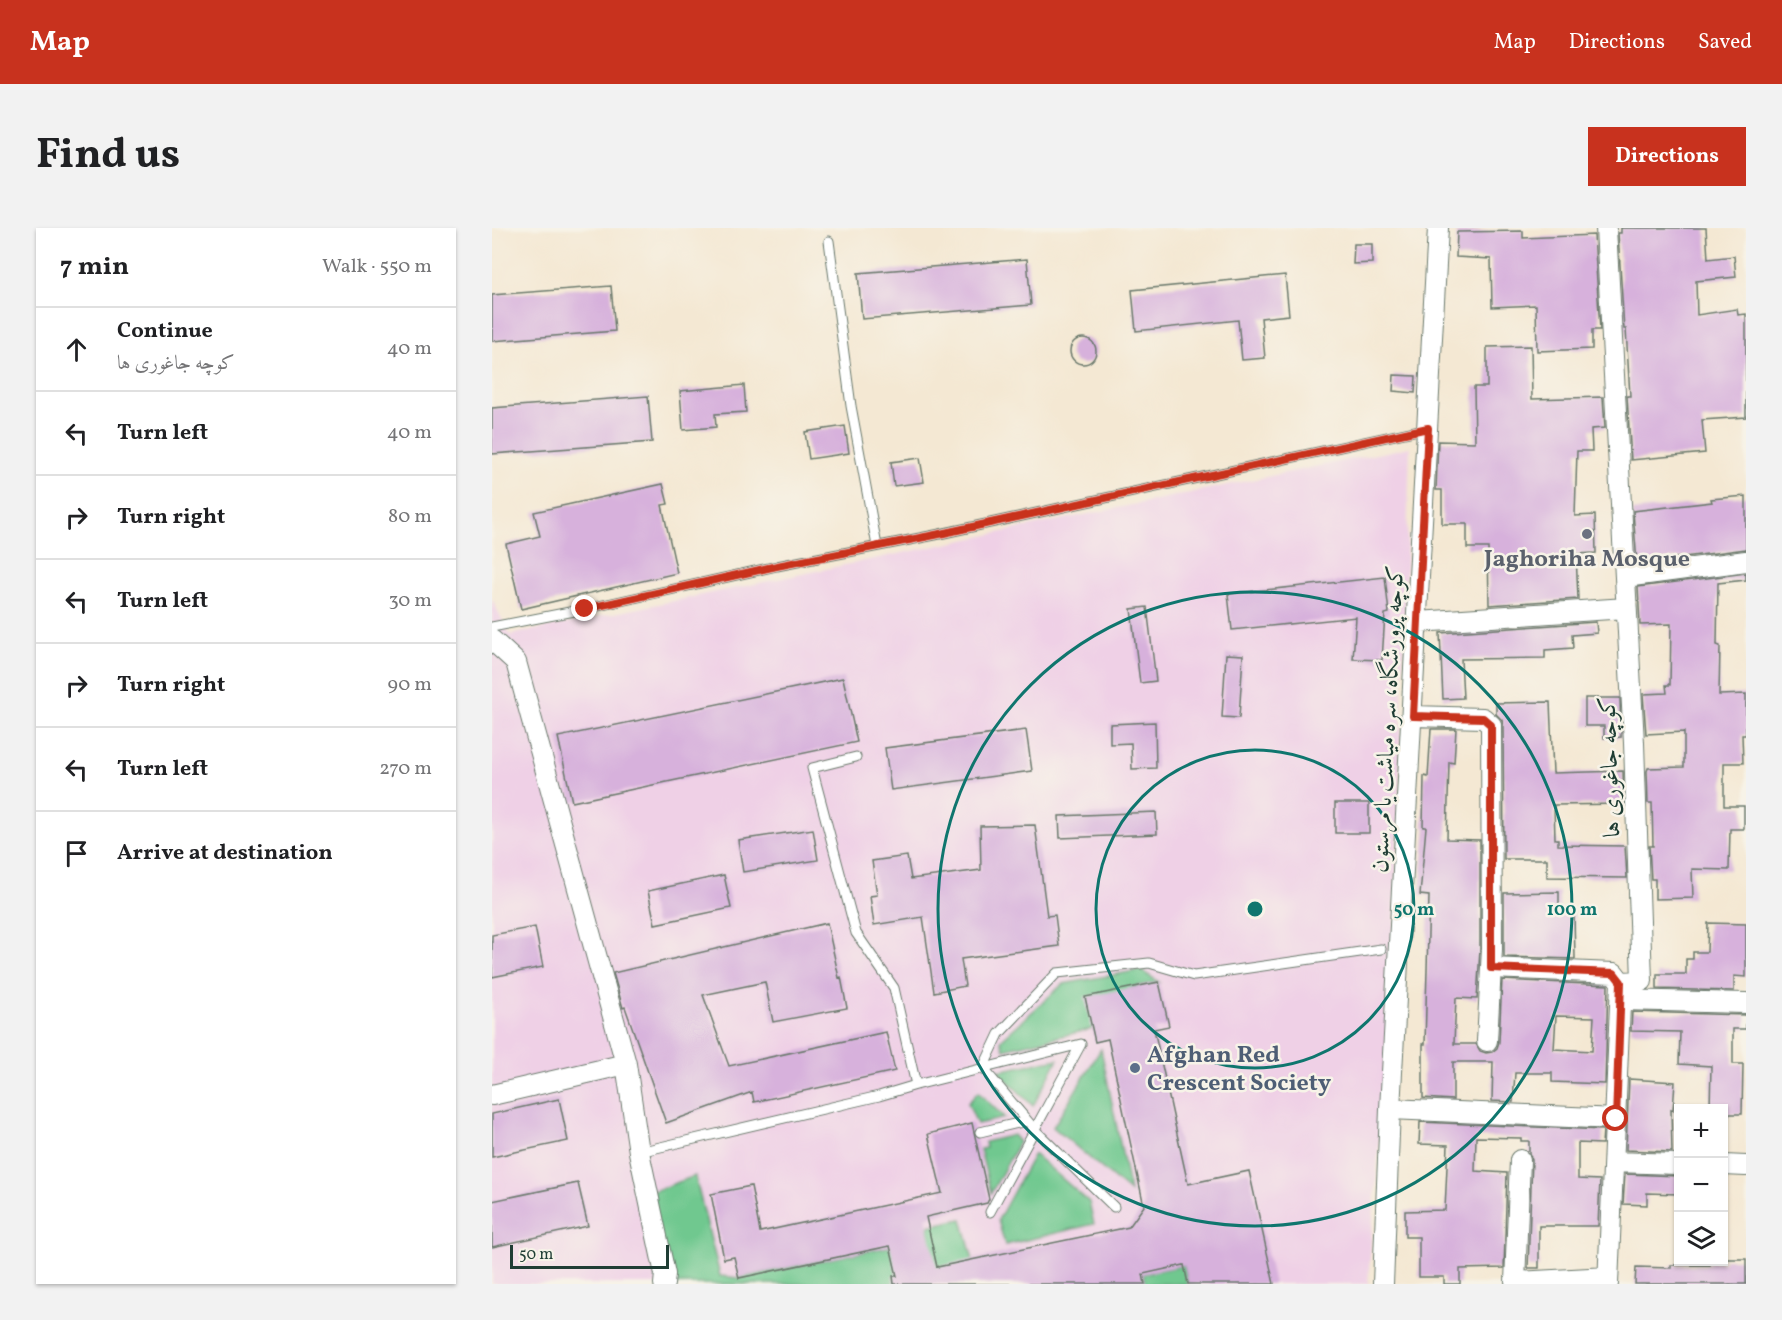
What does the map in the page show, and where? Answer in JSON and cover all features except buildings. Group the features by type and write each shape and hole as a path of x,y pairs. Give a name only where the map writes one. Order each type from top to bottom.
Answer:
{"street":[{"name":"کوچه پرورشگاه، سره میاشت یا مرستون","path":"1383,1284 1390,1108 1438,228"},
{"name":"کوچه جاغوری ها","path":"1606,228 1634,743 1642,981 1621,991"},
{"path":"1625,577 1746,561"},
{"path":"1418,622 1626,608"},
{"path":"492,640 516,662 626,1064 639,1152 665,1274 664,1284"},
{"path":"1413,716 1483,718 1491,725 1491,968 1487,1041"},
{"path":"1491,968 1614,973 1621,991 1608,1281 1515,1282 1520,1160"},
{"path":"1621,991 1746,1003"},
{"path":"492,1095 626,1064"},
{"path":"1390,1108 1616,1119"},
{"path":"1614,1162 1674,1164"},
{"path":"1728,1165 1746,1166"}],"lane":[{"path":"829,240 851,406 878,546"},
{"path":"492,627 1428,428"},
{"path":"856,757 812,768 856,933 894,988 916,1085"},
{"path":"983,1068 999,1034 1058,973 1149,963 1194,976 1381,949"},
{"path":"639,1152 879,1096 1081,1044 1036,1131 990,1212"},
{"path":"983,1068 1036,1131 1114,1207"},
{"path":"980,1132 1028,1121"}],"shaded area":[{"path":"1410,447 1394,950 1368,1284 492,1284 492,599 510,635"}],"green space":[{"path":"1140,970 1159,982 1133,987 1092,1029 1004,1049 1001,1040 1063,984"},
{"path":"1101,1049 1130,1192 1053,1127"},
{"path":"1058,1059 1033,1106 998,1071"},
{"path":"978,1092 1005,1118 977,1124 968,1103"},
{"path":"1013,1135 1019,1142 991,1193 980,1149 986,1148 985,1142"},
{"path":"1034,1154 1089,1202 1094,1224 1005,1245 998,1220"},
{"path":"695,1176 720,1276 739,1278 930,1238 928,1226 962,1219 973,1260 898,1284 664,1284 648,1193"},
{"path":"1184,1265 1188,1284 1145,1284 1143,1274"}],"place":[{"name":"Jaghoriha Mosque","path":"1587,534"},
{"name":"Afghan Red Crescent Society","path":"1135,1068"}],"route":[{"path":"585,609 1428,428 1413,716 1483,718 1491,725 1491,968 1614,973 1621,982 1616,1119"}]}
